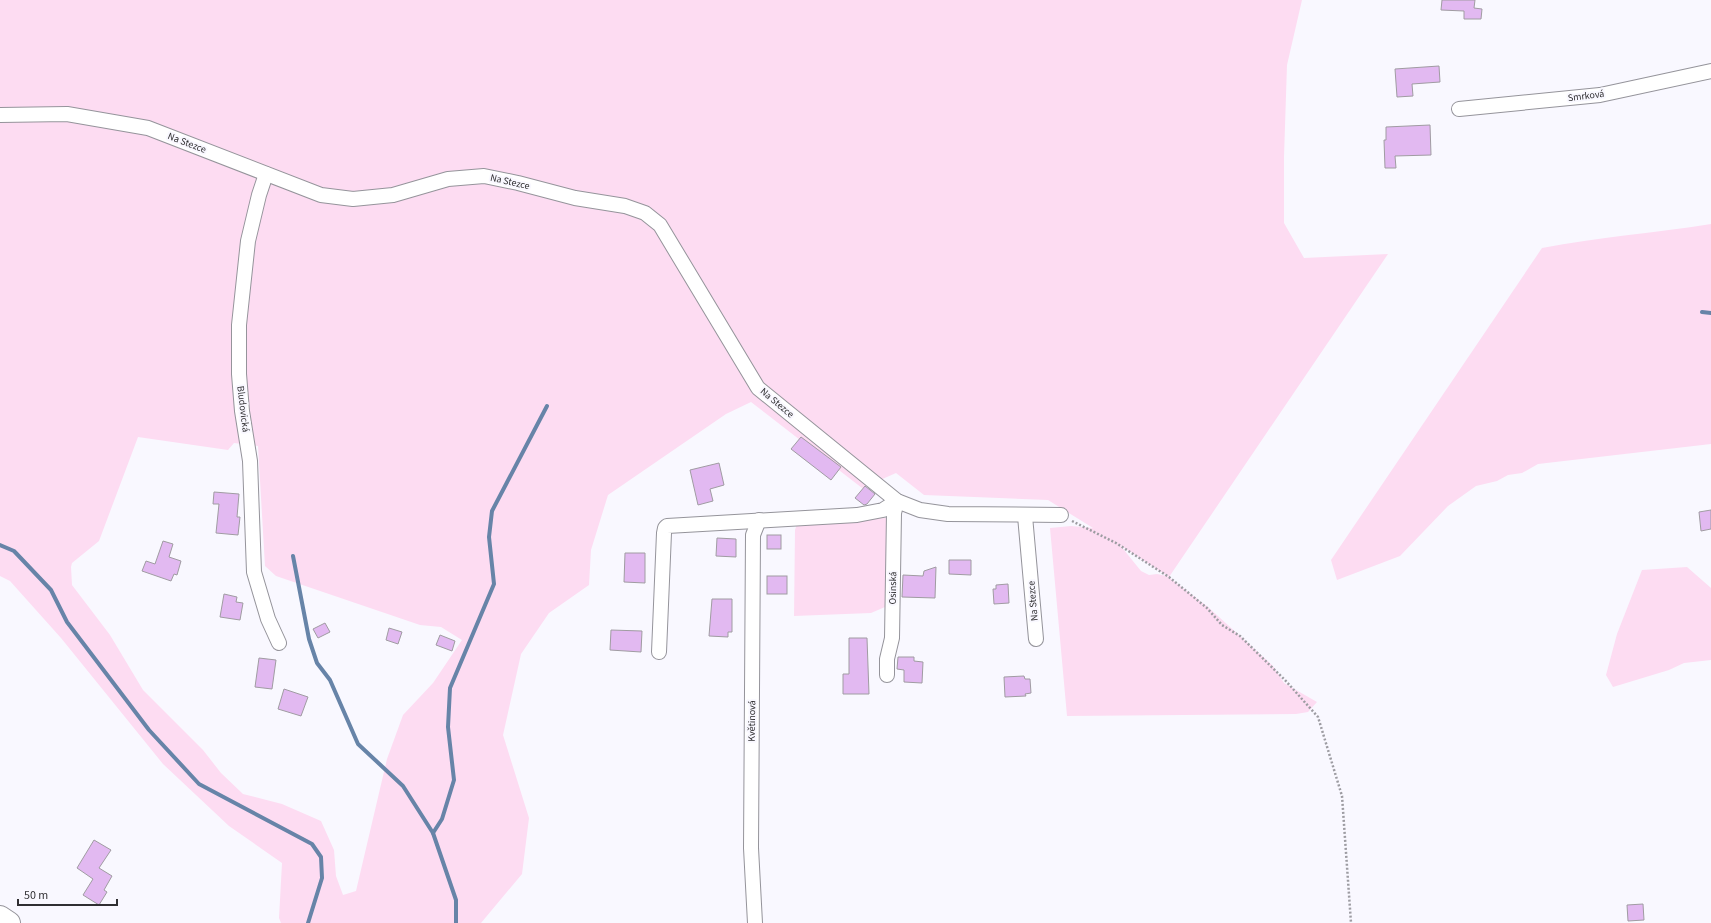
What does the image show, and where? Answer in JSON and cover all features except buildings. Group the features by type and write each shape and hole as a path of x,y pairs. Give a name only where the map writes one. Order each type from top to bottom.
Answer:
{"main road":[{"path":"0,917 9,923"}],"street":[{"name":"Smrková","path":"1459,109 1600,95 1711,71"},
{"name":"Na Stezce","path":"0,115 67,114 148,128 321,195 353,199 393,195 448,179 484,176 575,198 625,206 645,212 660,225 758,388 897,501 920,510 948,514 1025,516 1061,515"},
{"name":"Bludovická","path":"266,174 259,195 248,241 239,325 239,374 242,411 250,460 254,572 265,608 279,643"},
{"path":"659,652 665,528 667,526 873,513 883,510 897,501"},
{"name":"Osinská","path":"888,675 887,659 892,638 894,513 897,501"},
{"name":"Na Stezce","path":"1025,516 1036,640"},
{"name":"Květinová","path":"755,923 751,848 753,535 759,520"}],"path":[{"path":"1061,515 1116,543 1169,577 1208,608 1222,625 1240,636 1285,680 1318,717 1342,796 1351,923"}],"shaded area":[{"path":"0,0 1302,0 1287,65 1284,157 1284,223 1304,258 1388,254 1169,577 1120,545 1141,571 1149,575 1157,574 1167,576 1208,607 1273,666 1284,683 1317,702 1308,712 1296,714 1067,716 1050,528 1071,526 1093,528 1048,500 924,495 896,473 862,488 751,402 726,414 608,495 591,550 589,585 549,613 521,654 503,735 529,818 522,874 481,923 281,923 279,918 282,863 229,826 163,764 61,638 10,581 0,576","holes":["138,437 228,450 234,443 258,446 265,566 276,576 420,625 441,627 462,640 433,683 403,715 387,759 356,891 343,895 336,876 334,850 321,821 282,804 243,794 221,773 203,750 143,690 110,635 72,585 72,563 99,541"]},
{"path":"1711,224 1711,444 1538,464 1522,473 1508,475 1497,481 1476,486 1448,506 1400,556 1337,580 1331,560 1542,248"},
{"path":"886,518 885,607 871,613 794,616 795,530 797,524"},
{"path":"1687,567 1711,588 1711,660 1684,663 1669,670 1613,687 1606,675 1617,634 1642,570"}],"waterway":[{"path":"1702,312 1711,313"},
{"path":"433,833 442,819 454,780 448,727 450,688 494,584 489,537 492,511 547,406"},
{"path":"0,545 14,551 51,590 67,622 149,730 199,784 312,844 321,857 322,878 308,923"},
{"path":"293,556 309,639 317,663 330,680 358,744 403,786 433,833 456,900 456,923"}]}
